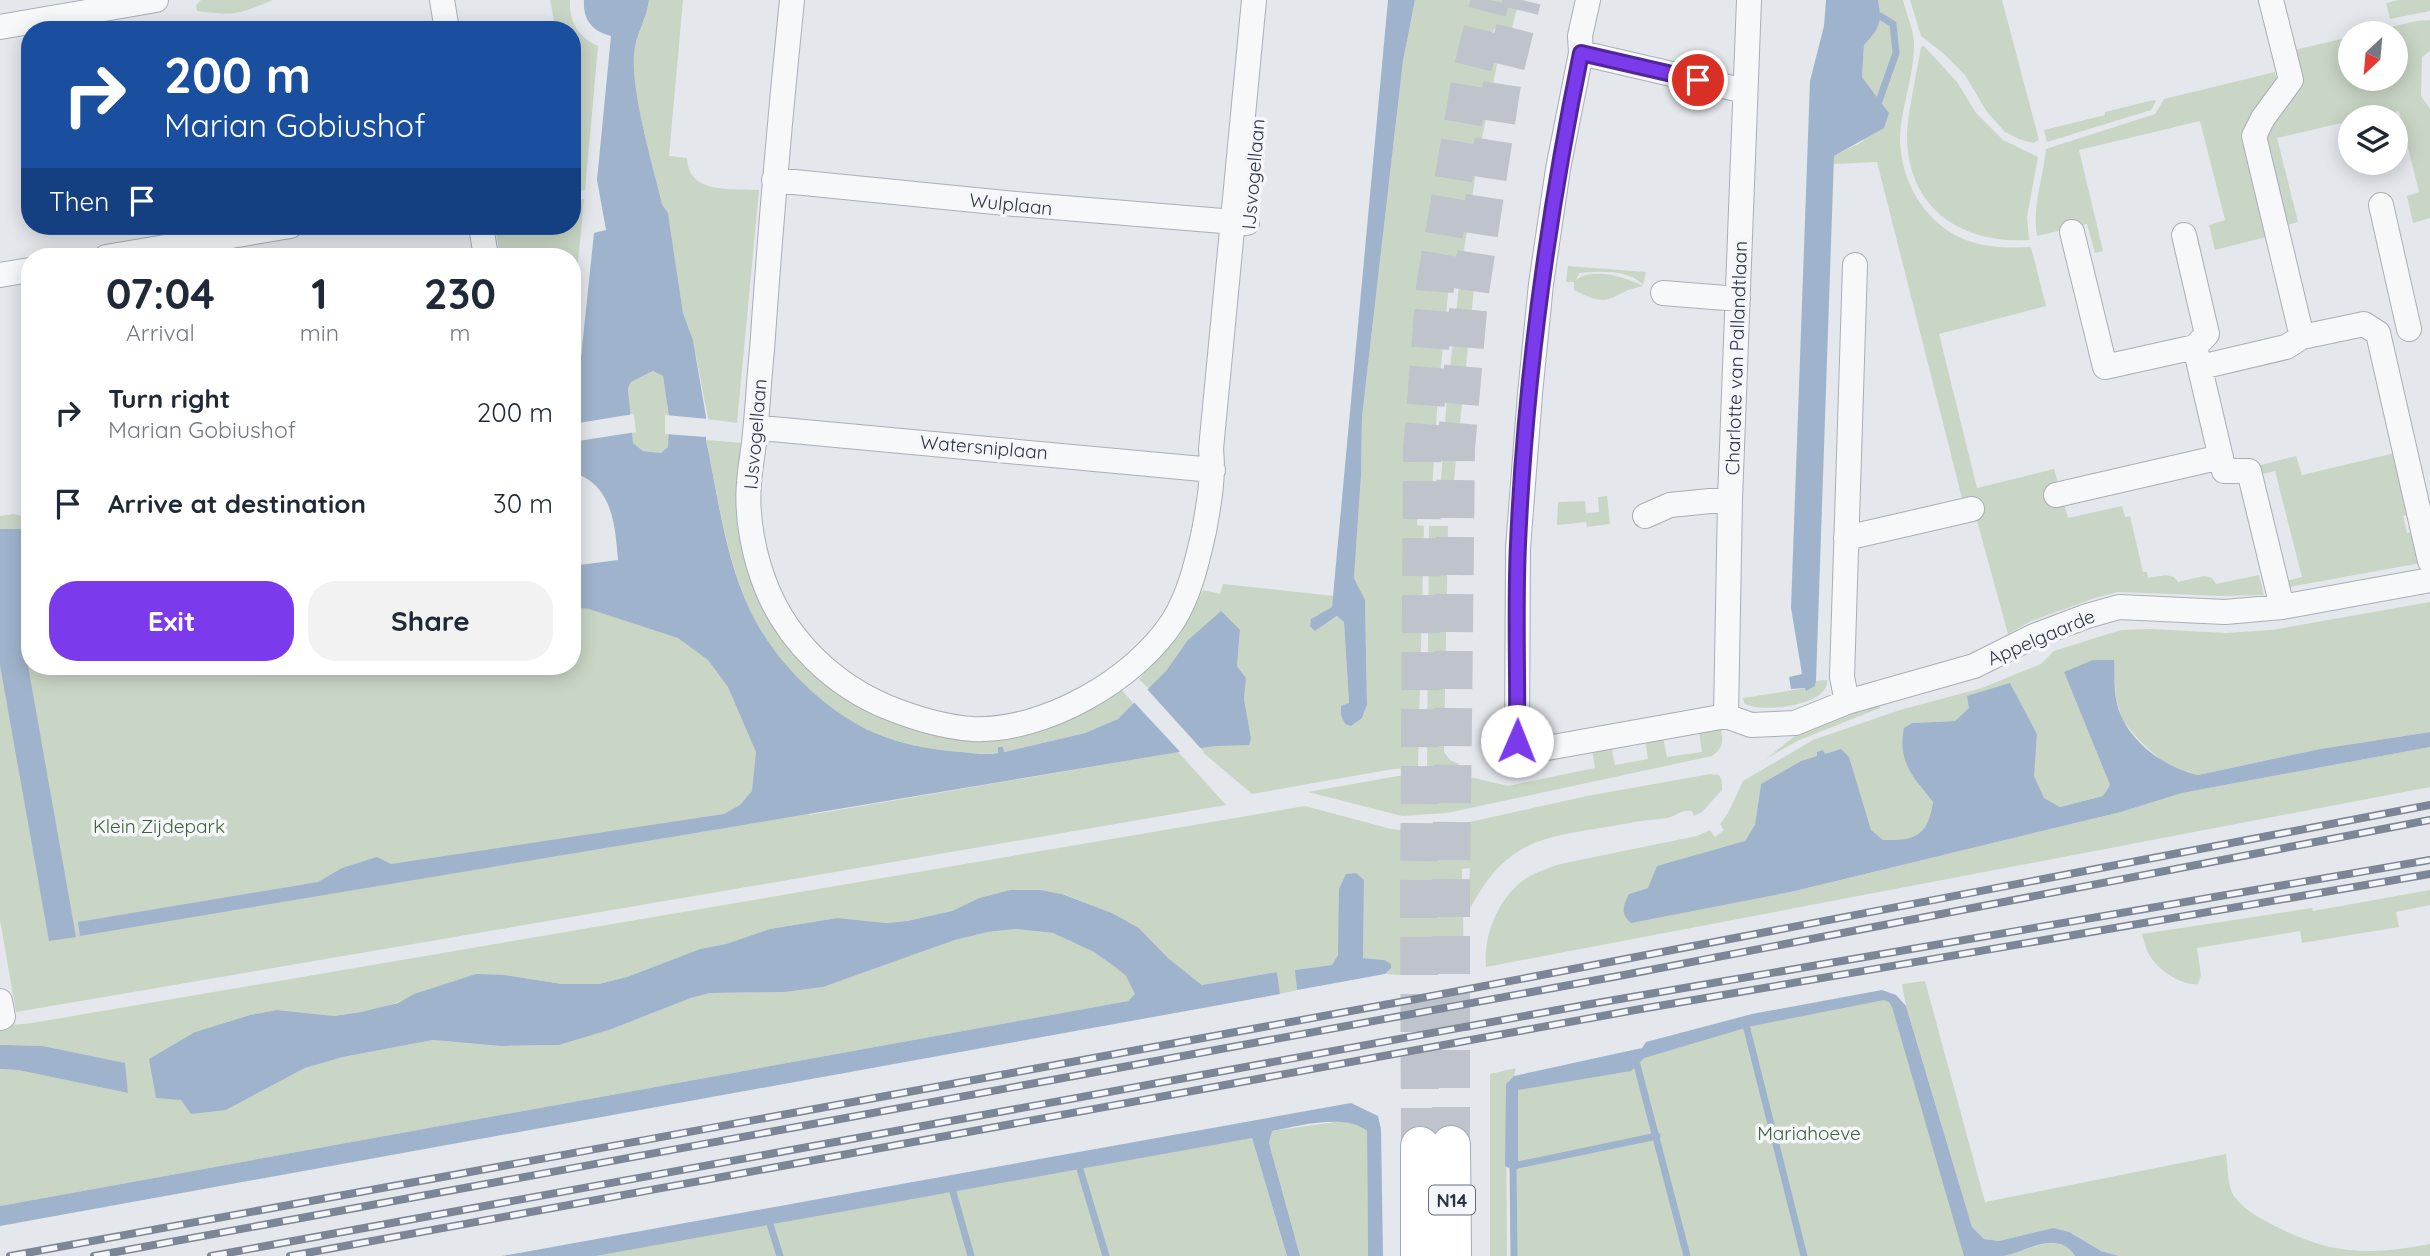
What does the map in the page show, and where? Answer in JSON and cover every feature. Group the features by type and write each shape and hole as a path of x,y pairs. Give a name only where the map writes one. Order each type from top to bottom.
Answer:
{"main road":[{"name":"N14","path":"1420,1256 1436,1145 1452,1256"}],"street":[{"path":"35,21 156,0"},
{"path":"442,0 446,21"},
{"name":"IJsvogellaan","path":"792,0 748,487 752,542 767,589 793,636 826,670 866,698 918,720 974,729 1024,723 1069,706 1123,676 1148,652 1173,621 1191,584 1207,514 1213,470 1222,460 1230,434 1254,0"},
{"name":"IJsvogellaan","path":"1241,223 1269,0"},
{"path":"1588,0 1541,284 1530,394 1518,548 1517,741 1536,750 1726,716"},
{"name":"Charlotte van Pallandtlaan","path":"1726,716 1730,499 1749,0"},
{"path":"2271,0 2291,80 2254,135 2302,337"},
{"path":"0,27 21,23"},
{"path":"1581,53 1745,91"},
{"name":"Wulplaan","path":"774,180 1015,205 1241,223"},
{"path":"2073,232 2105,367 2286,347 2302,337 2364,324 2378,333 2420,329 2381,205"},
{"path":"159,248 237,235"},
{"path":"2184,235 2207,334 2198,357 2224,471 2249,471 2282,607"},
{"path":"1847,702 1842,677 1855,265"},
{"path":"0,275 21,272"},
{"path":"1663,293 1738,299"},
{"path":"2378,333 2430,561"},
{"name":"Watersniplaan","path":"755,430 814,432 1213,470"},
{"path":"2056,495 2221,457"},
{"path":"1645,516 1670,505 1730,499"},
{"path":"1846,538 1972,509"},
{"name":"Appelgaarde","path":"1726,716 1751,725 1795,723 1847,702 1974,666 2034,636 2119,607 2225,611 2282,607 2430,580"}],"green space":[{"path":"201,0 273,0 244,11 219,13 197,11 196,5"},
{"path":"550,0 570,0 573,21 554,21"},
{"path":"649,0 683,0 669,156 687,158 689,170 703,184 725,189 759,190 737,423 708,419 693,340 683,313 668,213 662,204 642,125 634,63 636,41"},
{"path":"1415,0 1519,0 1511,32 1494,29 1490,42 1501,45 1479,153 1462,263 1447,261 1444,282 1449,284 1431,507 1417,507 1417,525 1424,526 1418,768 1393,769 1252,794 1199,749 1251,738 1244,699 1246,678 1237,666 1240,630 1187,641 1166,671 1149,689 1139,679 1179,635 1203,590 1220,594 1223,584 1334,596 1332,608 1312,619 1315,631 1338,616 1344,622 1349,704 1362,718 1367,705 1365,600 1354,578 1362,417 1403,61"},
{"path":"1878,0 1903,0 1914,42 1900,138 1901,155 1911,187 1930,215 1956,236 1986,245 2031,247 2046,306 1939,334 1977,488 2054,469 2068,518 2122,506 2125,517 2130,516 2143,572 2147,572 2148,578 2166,575 2174,577 2178,582 2204,576 2212,578 2216,584 2259,575 2264,595 2118,592 2031,621 2008,634 1976,517 1963,502 1877,162 1834,164 1834,156 1862,142 1889,113 1862,77 1864,45 1878,25"},
{"path":"1910,0 2002,0 2039,140 2033,143 2005,132 1987,112 1965,75 1921,36"},
{"path":"2399,0 2430,0 2430,11 2390,19 2386,3"},
{"path":"2430,20 2430,51 2422,57 2421,96 2430,109 2430,218 2413,223 2407,196 2419,192 2408,147 2408,105 2338,105 2338,124 2277,138 2298,222 2284,226 2264,131 2290,51 2338,40 2338,91 2408,91 2408,23"},
{"path":"581,34 598,46 585,190 581,191"},
{"path":"1924,46 1957,82 1976,113 2003,140 2038,157 2027,217 2029,240 2005,240 1962,229 1944,218 1929,203 1918,185 1910,164 1907,129 1921,47"},
{"path":"2275,72 2278,85 2259,109 2270,236 2215,250 2209,225 2225,220 2200,121 2079,150 2103,251 2095,253 2087,224 2037,236 2037,203 2046,149 2155,114 2164,99"},
{"path":"2156,101 2151,110 2047,142 2044,130"},
{"path":"584,199 581,231 581,200"},
{"path":"496,235 581,235 579,248 499,248"},
{"path":"1568,266 1646,272 1643,285 1622,274 1579,273 1576,280 1591,274 1600,274 1628,279 1643,286 1604,300 1574,290 1574,282 1566,282"},
{"path":"1470,279 1475,280 1451,508 1439,508 1459,285 1469,286"},
{"path":"653,371 663,376 669,417 668,447 661,453 643,451 633,443 628,388 631,382"},
{"path":"706,440 743,443 741,479 792,647 935,732 1121,689 1134,704 1118,719 1085,733 1004,752 998,748 999,753 950,751 914,745 879,735 850,720 799,680 771,646 750,610 729,548"},
{"path":"2395,453 2411,514 2403,516 2407,533 2415,531 2421,563 2289,587 2287,581 2302,577 2275,471 2259,475 2257,466 2296,456 2302,475"},
{"path":"1607,496 1610,524 1587,527 1586,522 1557,525 1558,502 1585,501 1586,513 1599,512 1598,497"},
{"name":"Klein Zijdepark","path":"0,516 21,516 21,675 581,675 581,584 693,619 809,815 1178,752 1226,805 16,1012 0,920"},
{"path":"1429,526 1448,526 1444,752 1450,760 1459,764 1459,768 1427,768"},
{"path":"2430,602 2430,732 2320,749 2198,775 2165,764 2123,721 2116,699 2114,660 2064,672 2110,785 2103,796 2060,807 2044,798 2033,776 2037,734 2010,683 1969,708 1955,721 1912,723 1918,784 1933,802 1928,822 1918,834 1904,839 1883,841 1871,830 1864,812 1823,751 1817,752 1817,756 1801,761 1761,784 1755,826 1745,841 1648,888 1629,894 1732,902 1795,891 2121,812 2182,793 2430,747 2430,787 1486,967 1487,943 1494,918 1507,896 1525,879 1560,864 1697,836 1710,830 1715,837 1724,830 1720,824 1743,781 1813,740 1900,710 1982,688 2041,664 2054,651 2121,630 2226,633 2272,630"},
{"path":"1827,680 1825,689 1806,702 1764,708 1744,703 1743,698 1806,688 1815,686 1816,681"},
{"path":"1878,702 1880,708 1797,741 1766,759 1796,735"},
{"path":"1721,728 1722,744 1712,756 1447,813 1402,816 1308,792 1398,776 1466,776 1508,786 1595,768 1592,749 1611,746 1615,765 1648,759 1645,740 1663,737 1667,757 1702,752 1699,732"},
{"path":"1710,774 1719,775 1722,790 1702,812 1694,816 1692,811 1685,811 1667,818 1580,831 1556,836 1517,852 1499,867 1483,887 1467,915 1470,868 1462,869 1464,964 1398,975 1385,974 1391,968 1383,960 1363,958 1364,880 1335,962 1332,965 1296,970 1297,990 1280,994 1277,972 1202,985 1168,958 1139,928 1112,913 1063,894 1041,890 1010,890 979,898 952,911 907,921 887,923 837,918 770,929 726,944 700,949 627,977 599,984 562,984 505,975 454,981 379,1009 334,1016 277,1010 250,1015 195,1032 181,1100 226,1110 305,1068 343,1057 433,1040 500,1046 559,1045 710,993 785,992 823,987 955,940 1015,929 1053,933 1094,952 1126,976 1136,994 1128,1001 0,1206 0,1069 18,1070 128,1093 124,1063 43,1046 0,1045 0,1026 32,1023 1305,806 1391,829 1414,831 1447,827 1587,796"},
{"path":"2430,890 2430,905 2396,912 2399,927 2302,943 2300,931 2197,948 2201,975 2198,984 2178,980 2159,967 2149,954 2142,934 2312,908 2313,911"},
{"path":"1925,981 1985,1202 2226,1154 2229,1181 2238,1201 2257,1216 2293,1235 2349,1250 2387,1250 2430,1244 2430,1256 2119,1256 2101,1251 2053,1228 1999,1241 1984,1239 1972,1227 1906,1006 1902,984"},
{"name":"Mariahoeve","path":"1880,995 1899,1004 1973,1256 1514,1256 1510,1090 1759,1018"},
{"path":"1516,1068 1514,1076 1506,1084 1507,1256 1490,1256 1490,1074"},
{"path":"1342,1121 1360,1125 1367,1131 1368,1256 1300,1256 1269,1143 1272,1131"},
{"path":"1252,1138 1287,1256 550,1256 1200,1146"},
{"path":"2054,1241 2067,1245 2075,1256 2002,1256"}],"water":[{"path":"584,0 649,0 635,47 638,103 662,204 668,213 683,313 693,340 706,417 706,440 728,548 750,610 771,646 799,679 850,720 890,739 925,748 993,754 998,753 998,747 1003,747 1004,752 1085,733 1118,719 1166,671 1187,641 1221,611 1240,630 1237,666 1246,678 1244,699 1251,738 1249,745 1215,746 80,936 78,922 318,882 342,868 377,857 391,864 724,814 740,805 752,791 756,752 728,687 708,660 678,638 581,608 581,565 618,560 609,507 596,486 581,476 581,357 594,233 606,230 597,180 611,36 594,28 585,13","holes":["653,371 663,376 669,417 668,447 661,453 643,451 633,443 628,388 631,382"]},
{"path":"1388,0 1415,0 1403,61 1362,417 1354,578 1365,600 1367,705 1362,718 1351,726 1345,724 1341,715 1341,706 1349,703 1344,622 1337,616 1315,631 1310,626 1311,619 1332,607"},
{"path":"1826,0 1878,0 1880,20 1877,29 1864,45 1862,77 1889,113 1884,128 1834,156 1816,681 1815,686 1806,691 1805,688 1791,689 1789,677 1802,674 1791,608 1810,81 1824,26"},
{"path":"0,529 21,529 21,675 30,675 76,937 49,941 0,665"},
{"path":"2093,660 2114,660 2116,699 2120,713 2146,749 2171,765 2198,775 2320,749 2430,732 2430,747 2182,793 2121,812 1795,891 1631,923 1625,916 1624,906 1629,894 1648,888 1657,866 1745,841 1755,825 1761,784 1801,761 1817,756 1817,752 1823,750 1825,754 1841,749 1849,757 1871,830 1883,840 1904,839 1918,834 1928,822 1933,802 1908,768 1902,740 1904,728 1912,723 1955,721 1969,708 1967,696 2010,683 2037,734 2034,776 2044,798 2060,807 2103,796 2110,785 2064,672"},
{"path":"1356,873 1364,880 1363,958 1384,960 1391,964 1391,968 1385,974 1297,990 1295,970 1332,965 1338,955 1339,889 1346,874"},
{"path":"1010,890 1041,890 1062,894 1112,913 1139,928 1168,958 1202,985 1277,972 1280,994 0,1226 0,1206 1128,1001 1135,994 1126,976 1094,952 1053,933 1015,929 955,940 823,987 785,992 710,993 559,1045 500,1046 433,1040 343,1057 305,1068 226,1110 191,1114 181,1100 156,1098 149,1059 195,1032 250,1015 277,1010 334,1016 361,1012 398,1003 414,994 476,974 505,975 562,984 599,984 627,977 700,949 726,944 770,929 837,918 887,923 907,921 952,911 979,898"},
{"path":"1882,990 1896,995 1906,1006 1972,1227 1984,1239 1999,1241 2053,1228 2069,1232 2101,1251 2119,1256 2075,1256 2068,1248 2051,1243 2003,1256 1964,1256 1892,1007 1884,1000 1752,1026 1644,1058 1631,1071 1518,1090 1518,1169 1505,1166 1506,1084 1514,1076 1642,1048 1646,1042 1752,1014"},
{"path":"0,1045 43,1046 125,1063 128,1093 18,1070 0,1069"},
{"path":"1351,1103 1378,1116 1381,1129 1383,1256 1368,1256 1367,1131 1347,1123 1321,1122 1272,1131 1269,1143 1300,1256 1287,1256 1252,1138 595,1256 502,1256"}],"pier":[{"path":"634,414 636,432 581,441 581,423"},
{"path":"665,415 708,419 706,437 665,434"},
{"path":"1146,688 1204,752 1183,755 1133,701"}],"waterway":[{"path":"1879,101 1896,53 1893,24 1880,16"},
{"path":"1746,1025 1804,1256"},
{"path":"1637,1065 1687,1256"},
{"path":"1514,1256 1513,1166 1657,1136"},
{"path":"1080,1169 1106,1256"},
{"path":"953,1192 971,1256"},
{"path":"770,1224 780,1256"}],"tunnel":[{"path":"1420,1146 1422,452 1435,287 1472,72 1490,0"},
{"path":"1451,1145 1456,448 1469,299 1503,77 1522,0"}],"railway":[{"path":"10,1256 1411,1000 2430,805"},
{"path":"94,1256 1624,975 2430,820"},
{"path":"211,1256 1585,1005 2430,860"},
{"path":"290,1256 1635,1010 2430,874"}],"route":[{"path":"1517,741 1518,548 1530,394 1541,284 1558,169 1581,53 1698,80"}]}
